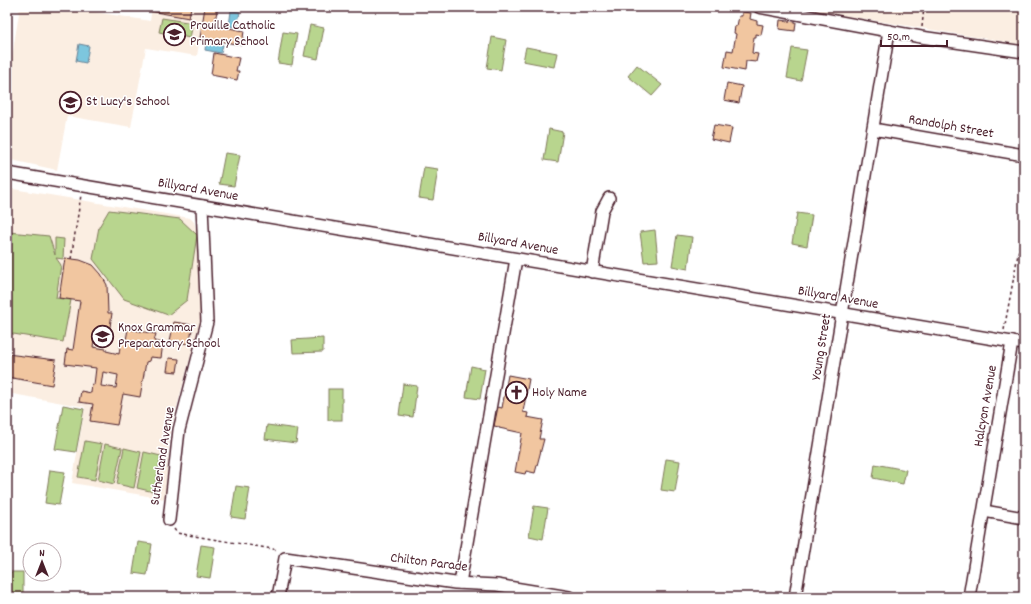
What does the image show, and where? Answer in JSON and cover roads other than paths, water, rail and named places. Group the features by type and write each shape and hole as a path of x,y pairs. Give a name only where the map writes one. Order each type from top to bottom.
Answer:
{"street":[{"path":"759,7 921,37 1024,52"},
{"name":"Young Street","path":"795,597 889,31"},
{"name":"Randolph Street","path":"873,129 1024,155"},
{"name":"Billyard Avenue","path":"7,174 1024,344"},
{"path":"592,272 602,211 610,198"},
{"name":"Sutherland Avenue","path":"169,520 179,430 207,322 202,206"},
{"path":"460,583 516,259"},
{"name":"Halcyon Avenue","path":"969,597 1012,342"},
{"path":"984,510 1024,518"},
{"name":"Chilton Parade","path":"278,597 285,558 460,583 497,585 568,597"}],"water":[{"path":"231,11 240,12 237,27 229,26"},
{"path":"206,42 223,45 221,53 205,50"},
{"path":"79,44 89,46 86,63 76,61"}],"place":[{"name":"Prouille Catholic Primary School","path":"174,34"},
{"name":"St Lucy's School","path":"71,102"},
{"name":"Knox Grammar Preparatory School","path":"102,336"},
{"name":"Holy Name","path":"516,393"}]}
